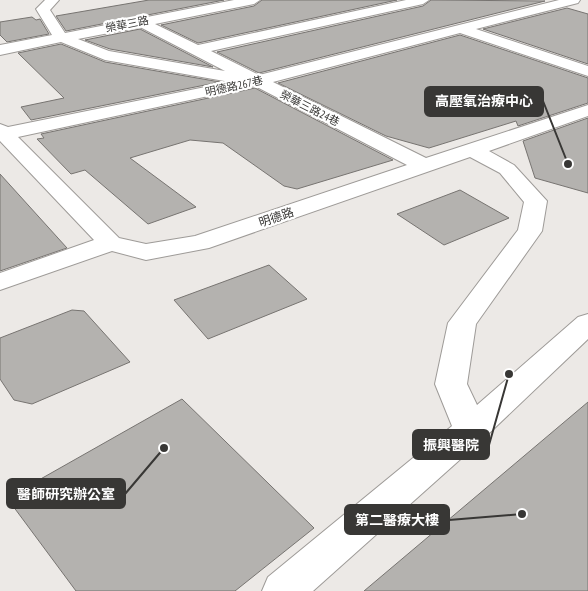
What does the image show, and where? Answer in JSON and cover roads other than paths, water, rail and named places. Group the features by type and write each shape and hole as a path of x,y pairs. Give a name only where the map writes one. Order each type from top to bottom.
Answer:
{"street":[{"path":"53,0 43,9 60,37 105,55 257,81"},
{"name":"榮華三路","path":"0,50 254,0"},
{"path":"380,0 588,71"},
{"path":"197,50 423,0"},
{"name":"明德路267巷","path":"1,133 257,81 574,0"},
{"name":"榮華三路24巷","path":"141,22 425,166"},
{"name":"明德路","path":"110,244 146,252 200,243 588,110"},
{"path":"0,282 110,244 1,133"},
{"path":"471,430 451,384 462,323 530,231 536,201 507,169 472,150"},
{"path":"283,591 471,430 588,322"}],"place":[{"name":"高壓氧治療中心","path":"568,164"},
{"name":"振興醫院","path":"509,374"},
{"name":"醫師研究辦公室","path":"164,448"},
{"name":"第二醫療大樓","path":"522,514"}]}
